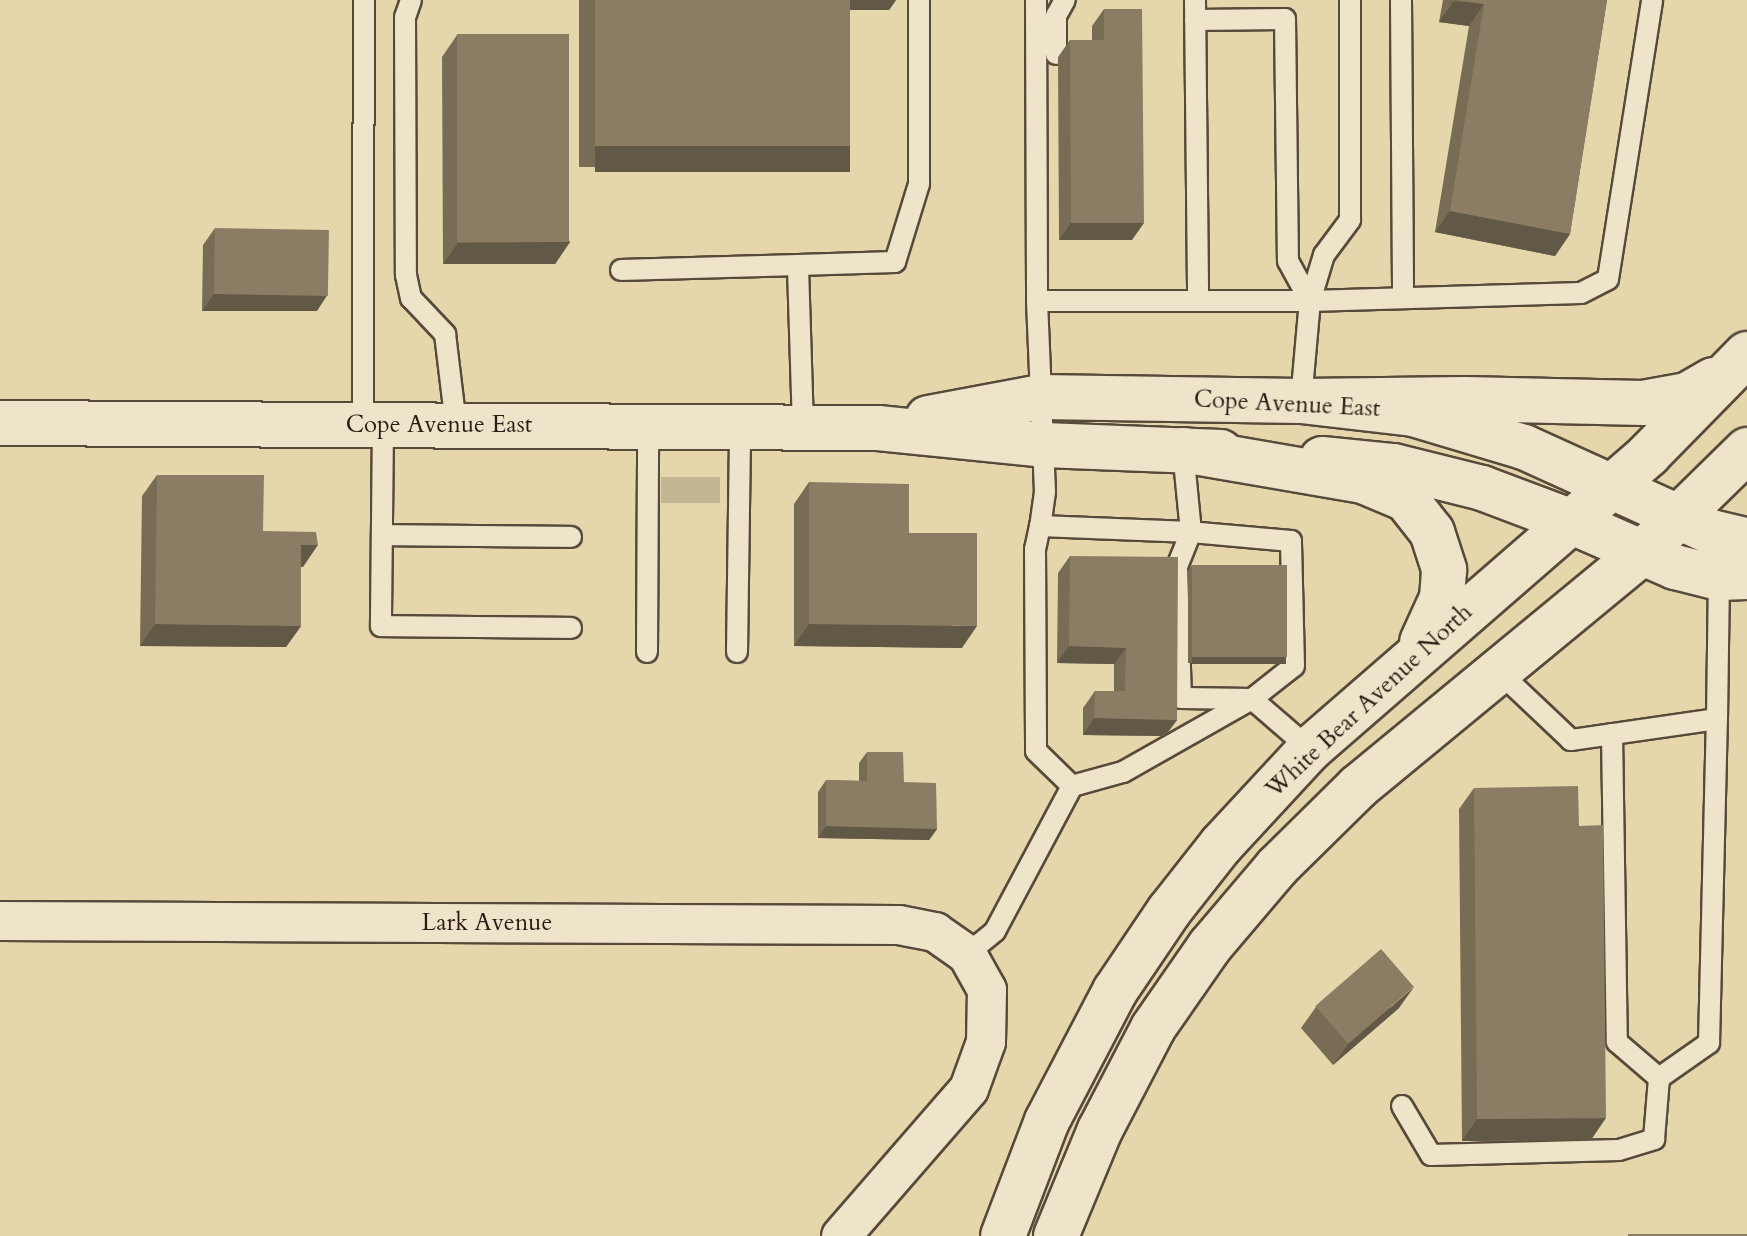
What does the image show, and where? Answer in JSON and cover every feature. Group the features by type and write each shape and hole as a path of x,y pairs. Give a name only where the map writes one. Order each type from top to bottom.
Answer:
{"main road":[{"path":"1301,401 1465,399 1643,403 1687,395 1741,360"},
{"name":"White Bear Avenue North","path":"1003,1236 1047,1121 1115,991 1193,879 1272,787 1310,749 1611,487 1741,360"},
{"name":"Cope Avenue East","path":"878,428 1040,397 1301,401 1413,414 1524,447 1723,536 1747,540"},
{"name":"Cope Avenue East","path":"0,423 878,428 1044,445 1183,450 1394,466 1482,488 1570,521 1675,567 1733,577"},
{"path":"1183,450 1363,481 1406,499 1432,532 1445,580 1437,613 1415,655"},
{"path":"1056,1236 1100,1130 1136,1058 1210,946 1277,867 1349,796 1643,552 1747,450"}],"street":[{"name":"Lark Avenue","path":"0,921 899,925 935,932 967,954"},
{"path":"841,1236 969,1089 986,1042 987,990 967,954"}],"lane":[{"path":"364,0 373,425 382,535 381,626 571,628"},
{"path":"411,0 405,17 406,275 411,298 445,334 456,425"},
{"path":"621,270 895,262 919,184 919,0"},
{"path":"1036,0 1037,301 1045,492 1035,549 1036,751 1072,786"},
{"path":"1056,54 1056,16 1065,0"},
{"path":"1301,401 1310,301 1324,255 1350,220 1350,0"},
{"path":"1401,0 1403,297"},
{"path":"1037,301 1310,301 1581,293 1608,279 1652,0"},
{"path":"1198,299 1195,10 1285,10 1288,261 1310,301"},
{"path":"798,265 803,427"},
{"path":"647,652 648,426"},
{"path":"737,652 740,426"},
{"path":"1183,450 1191,532 1177,566 1181,698 1252,699 1310,749"},
{"path":"967,954 995,931 1072,786 1123,772 1252,699 1294,666 1291,541 1191,532 1040,526"},
{"path":"382,535 571,537"},
{"path":"1659,1078 1709,1043 1717,719 1733,577"},
{"path":"1499,672 1571,740 1717,719"},
{"path":"1612,734 1617,1042 1659,1078"},
{"path":"1402,1106 1431,1155 1619,1150 1654,1139 1659,1078"}],"shaded area":[{"path":"661,477 720,477 720,503 661,503"}],"building":[{"path":"595,0 850,0 850,146 595,146"},
{"path":"1454,0 1607,0 1570,234 1450,211 1484,4"},
{"path":"1104,9 1142,9 1144,223 1071,223 1070,40 1104,40"},
{"path":"457,34 569,34 569,242 457,242"},
{"path":"215,228 329,230 328,296 214,294"},
{"path":"157,475 264,475 263,531 316,532 318,545 301,545 301,626 155,624"},
{"path":"809,482 909,484 909,533 977,533 977,626 809,624"},
{"path":"1070,556 1178,557 1177,720 1094,718 1095,691 1125,691 1126,648 1069,646"},
{"path":"1192,565 1287,565 1287,657 1192,657"},
{"path":"867,752 903,752 904,782 936,783 937,829 826,826 826,780 867,781"},
{"path":"1578,786 1579,826 1603,825 1606,1118 1477,1119 1474,788"},
{"path":"1381,949 1414,987 1348,1044 1315,1006"},
{"path":"1747,1234 1747,1236 1628,1236"}]}
